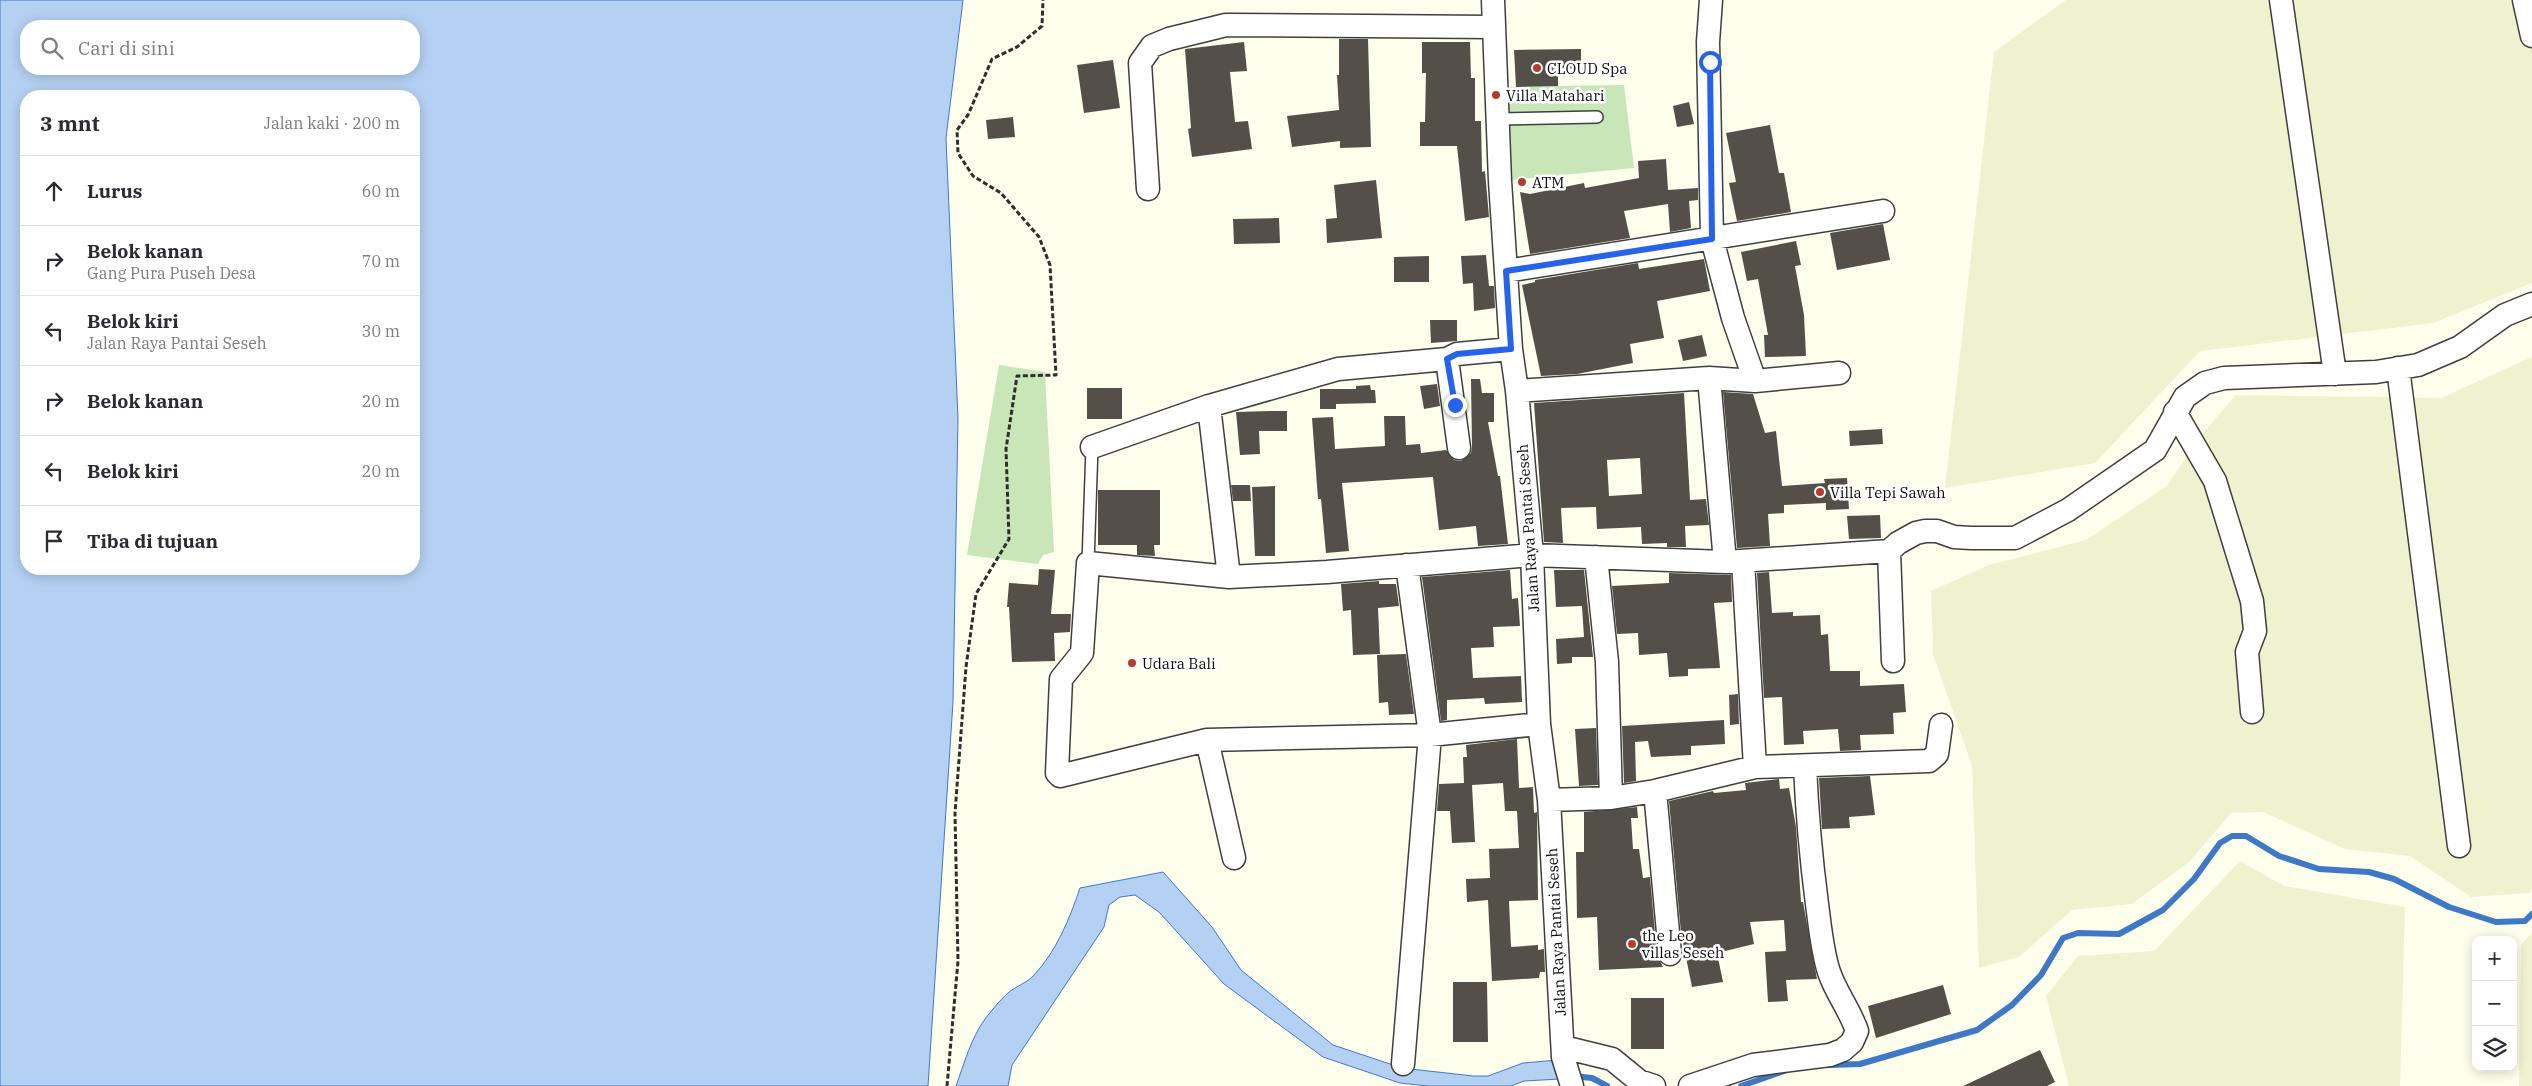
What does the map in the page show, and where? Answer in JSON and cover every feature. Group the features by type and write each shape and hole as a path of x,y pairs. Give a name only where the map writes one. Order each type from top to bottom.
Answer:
{"street":[{"name":"Jalan Raya Pantai Seseh","path":"1493,0 1492,27 1499,119 1500,181 1512,356 1518,390 1532,555 1539,724 1549,800 1563,1052 1572,1086"},
{"path":"1711,0 1708,42 1712,239 1733,318 1756,381"},
{"path":"2281,0 2336,374"},
{"path":"2524,0 2532,36"},
{"path":"1148,189 1140,63 1152,46 1226,25 1492,27"},
{"path":"1506,271 1883,211"},
{"path":"1539,724 1430,735 1207,740 1058,775 1061,680 1082,653 1088,563 1229,577 1407,566 1532,555 1734,561 1889,551 1898,543 1916,533 1925,531 1937,531 1971,538 2014,538 2068,510 2155,450 2185,397 2205,383 2224,378 2336,374 2418,365 2460,347 2505,315 2532,304"},
{"path":"1092,446 1209,406 1338,369 1447,359 1457,354 1512,356"},
{"path":"1447,359 1459,448"},
{"path":"2398,368 2459,846"},
{"path":"1518,390 1709,378 1756,381 1839,373"},
{"path":"1709,378 1734,561 1755,767"},
{"path":"1209,406 1229,577"},
{"path":"2175,412 2215,481 2252,601 2255,631 2247,652 2252,712"},
{"path":"1889,551 1893,660"},
{"path":"1596,557 1607,662 1611,798"},
{"path":"1403,1064 1430,735 1407,566"},
{"path":"1549,800 1611,798 1655,791 1755,767 1929,761 1937,754 1941,725"},
{"path":"1207,740 1234,858"},
{"path":"1690,1086 1753,1065 1830,1055 1843,1050 1852,1042 1857,1031 1852,1017 1836,990 1829,971 1808,837 1805,766"},
{"path":"1655,791 1670,954"},
{"path":"1563,1052 1612,1058 1639,1081 1654,1086"}],"lane":[{"path":"1499,119 1597,117"},
{"path":"1088,563 1092,446"}],"path":[{"path":"947,1086 958,961 955,813 966,667 976,594 1010,539 1006,449 1017,376 1056,375 1050,265 1040,237 1001,193 973,176 958,153 957,130 968,115 992,59 1017,47 1042,26 1043,0"}],"green space":[{"path":"2066,0 2532,0 2532,283 2433,323 2200,351 2095,463 1945,488 1994,52"},
{"path":"1624,85 1634,168 1500,181 1498,87"},
{"path":"2532,357 2532,888 2529,893 2471,897 2410,856 2345,849 2263,812 2231,813 2189,862 2132,904 2072,910 2019,957 1979,968 1972,766 1933,654 1931,591 1989,565 2086,540 2167,486 2202,434 2236,395 2441,398"},
{"path":"999,365 1045,372 1054,552 1043,555 1038,564 967,555"},
{"path":"2240,861 2284,886 2405,907 2400,1086 2069,1086 2046,996 2078,956 2154,951"},
{"path":"2532,933 2532,1086 2519,1086 2521,945"}],"water":[{"path":"0,0 963,0 946,138 958,418 953,702 928,1086 0,1086"},
{"path":"1163,872 1212,927 1241,970 1333,1045 1402,1068 1473,1076 1488,1076 1523,1063 1558,1060 1560,1079 1524,1081 1511,1086 1428,1086 1400,1083 1323,1057 1224,984 1159,912 1135,895 1120,897 1109,905 1104,927 1012,1065 1008,1086 956,1086 968,1051 980,1026 1005,996 1031,978 1042,966 1062,934 1080,888"}],"building":[{"path":"1339,39 1368,39 1371,147 1340,148 1340,141 1292,147 1287,116 1339,110 1337,75 1339,75"},
{"path":"1244,42 1247,71 1230,72 1235,122 1248,121 1252,149 1192,157 1188,129 1191,128 1185,49"},
{"path":"1422,42 1470,42 1471,78 1475,78 1475,121 1481,121 1482,172 1485,171 1489,217 1465,221 1457,146 1420,146 1420,122 1425,122 1426,73 1422,73"},
{"name":"CLOUD Spa","path":"1581,49 1581,69 1558,68 1558,86 1516,87 1514,50"},
{"path":"1113,60 1120,108 1084,113 1077,65"},
{"path":"1689,102 1694,124 1677,127 1673,106"},
{"path":"1013,117 1015,137 988,139 986,120"},
{"path":"1770,125 1779,173 1784,173 1791,212 1737,221 1729,183 1736,182 1726,133"},
{"path":"1666,159 1668,190 1698,188 1698,200 1689,201 1691,228 1670,232 1668,204 1624,211 1630,238 1530,254 1520,192 1530,194 1584,183 1585,188 1639,178 1638,161"},
{"path":"1376,180 1382,238 1327,243 1326,219 1337,218 1334,185"},
{"path":"1279,218 1280,243 1234,244 1233,219"},
{"path":"1883,224 1890,260 1837,270 1830,233"},
{"path":"1796,241 1801,265 1795,266 1804,315 1806,356 1765,357 1764,335 1768,335 1758,279 1747,281 1741,252"},
{"path":"1486,255 1489,286 1494,286 1495,308 1474,311 1473,283 1463,284 1461,256"},
{"path":"1429,256 1429,282 1394,282 1394,257"},
{"path":"1704,259 1710,291 1657,301 1664,338 1630,344 1633,363 1577,374 1541,376 1522,285 1535,282 1535,280 1638,263 1639,269"},
{"path":"1430,320 1457,320 1457,341 1431,343"},
{"path":"1702,335 1707,356 1683,361 1678,340"},
{"path":"1471,379 1480,379 1482,393 1494,393 1494,422 1488,422 1498,476 1500,476 1508,544 1478,546 1476,526 1439,530 1433,477 1342,483 1349,551 1326,553 1321,499 1318,499 1312,418 1333,417 1335,449 1385,446 1384,416 1405,416 1406,445 1420,444 1421,453 1446,450 1454,460 1461,461 1471,453 1472,447"},
{"path":"1437,384 1440,406 1424,409 1420,386"},
{"path":"1370,385 1371,390 1375,390 1376,403 1336,404 1336,409 1320,409 1320,389 1356,389 1356,386"},
{"path":"1087,388 1122,388 1122,419 1087,419"},
{"path":"1723,392 1753,394 1765,433 1776,431 1782,486 1825,483 1824,479 1847,478 1849,509 1826,510 1826,503 1784,505 1784,513 1768,514 1770,546 1737,548"},
{"path":"1684,393 1690,500 1706,499 1709,525 1685,526 1686,547 1667,547 1667,543 1642,544 1641,527 1597,529 1596,507 1561,508 1563,543 1544,542 1534,403","holes":["1640,458 1642,494 1609,496 1607,460"]},
{"path":"1287,411 1287,431 1259,431 1260,454 1240,455 1236,412"},
{"path":"1882,429 1883,444 1850,446 1849,431"},
{"path":"1231,485 1250,485 1251,501 1233,501"},
{"path":"1275,486 1275,556 1255,556 1252,487"},
{"path":"1098,490 1160,490 1160,545 1154,545 1155,556 1137,555 1137,545 1098,545"},
{"path":"1880,515 1881,538 1849,539 1847,516"},
{"path":"1039,569 1055,570 1051,614 1071,614 1070,632 1054,633 1055,661 1012,662 1009,607 1007,607 1009,583 1038,585"},
{"path":"1510,570 1512,599 1518,598 1520,626 1493,627 1494,647 1471,648 1473,678 1521,676 1522,702 1485,704 1484,698 1447,700 1447,720 1441,721 1422,577"},
{"path":"1554,570 1584,570 1593,657 1572,657 1572,663 1557,664 1556,639 1584,637 1582,606 1556,607"},
{"path":"1769,572 1772,613 1793,612 1793,616 1820,615 1821,635 1828,634 1830,671 1860,671 1860,686 1904,684 1906,712 1893,713 1894,734 1860,735 1861,750 1840,751 1838,729 1803,731 1804,744 1784,745 1782,697 1764,698 1757,573"},
{"path":"1669,573 1731,575 1732,602 1714,603 1720,668 1688,669 1688,676 1669,677 1667,653 1639,655 1638,633 1617,634 1612,586 1669,583"},
{"path":"1379,581 1379,584 1396,584 1399,606 1378,608 1380,654 1353,655 1351,610 1343,611 1341,584"},
{"path":"1406,654 1414,714 1389,715 1388,702 1379,703 1377,655"},
{"path":"1738,694 1739,724 1730,725 1729,695"},
{"path":"1724,720 1725,744 1691,746 1691,755 1651,757 1648,741 1635,742 1636,781 1624,783 1622,726"},
{"path":"1596,728 1598,785 1579,786 1575,729"},
{"path":"1517,739 1519,788 1533,787 1534,813 1537,812 1538,900 1509,901 1511,947 1538,945 1538,950 1544,949 1545,972 1540,972 1539,978 1492,981 1488,900 1467,902 1466,879 1490,878 1489,849 1519,848 1517,811 1505,811 1503,783 1472,785 1475,842 1452,843 1450,811 1437,811 1439,784 1464,783 1463,757 1467,757 1466,745"},
{"path":"1870,776 1875,815 1849,817 1850,828 1822,829 1819,778"},
{"path":"1779,779 1780,789 1789,788 1796,827 1801,902 1803,902 1817,979 1786,980 1788,1001 1768,1002 1765,952 1786,951 1784,920 1750,922 1754,944 1717,953 1723,982 1692,987 1681,933 1669,801 1713,791 1714,793 1746,790 1745,783"},
{"path":"1637,807 1638,818 1631,818 1633,849 1639,849 1643,878 1650,877 1657,955 1663,967 1599,970 1597,917 1577,918 1576,852 1584,852 1584,812"},
{"path":"1453,982 1487,982 1488,1042 1453,1042"},
{"path":"1943,985 1951,1014 1876,1038 1868,1006"},
{"name":"the Leo villas Seseh","path":"1631,998 1664,998 1664,1049 1631,1049"},
{"path":"2040,1050 2055,1082 2047,1086 1963,1086"}],"waterway":[{"path":"1829,1065 1860,1064 1977,1030 2012,1005 2041,975 2063,938 2078,933 2119,934 2163,910 2194,879 2220,843 2232,836 2246,836 2279,856 2319,869 2369,872 2394,879 2449,907 2496,922 2525,921 2532,914"},
{"path":"1741,1086 1787,1070"},
{"path":"1573,1076 1592,1078 1607,1086"}],"place":[{"name":"CLOUD Spa","path":"1537,68"},
{"name":"Villa Matahari","path":"1496,95"},
{"name":"ATM","path":"1522,182"},
{"name":"Villa Tepi Sawah","path":"1820,492"},
{"name":"Udara Bali","path":"1132,663"},
{"name":"the Leo villas Seseh","path":"1632,944"}],"route":[{"path":"1455,405 1447,359 1457,354 1511,349 1506,271 1712,239 1710,62"}]}
